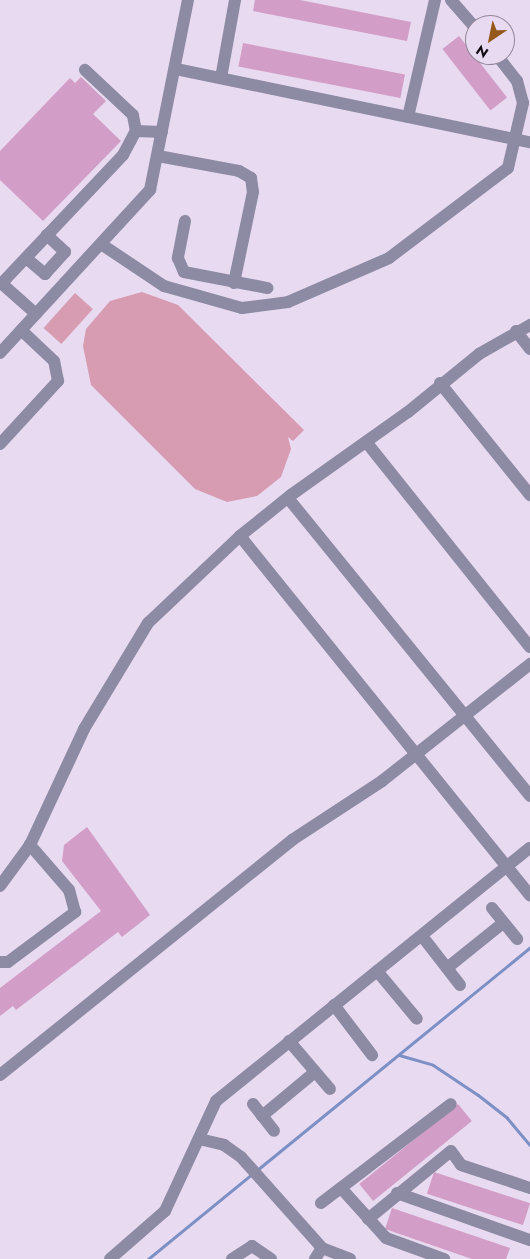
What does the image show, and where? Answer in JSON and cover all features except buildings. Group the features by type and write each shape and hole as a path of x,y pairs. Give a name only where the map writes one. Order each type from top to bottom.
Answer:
{"lane":[{"path":"0,353 150,190 176,68 188,0"},
{"path":"221,78 235,0"},
{"path":"408,117 435,0"},
{"path":"451,0 465,16"},
{"path":"100,244 142,276 195,298 242,308 288,302 389,258 508,168 522,115 522,92 504,65"},
{"path":"176,68 530,142"},
{"path":"36,314 1,283 123,155 136,131 133,116 85,70"},
{"path":"136,131 162,132"},
{"path":"158,156 239,171 250,178 253,192 234,283"},
{"path":"185,221 178,265 198,277 267,288"},
{"path":"26,258 45,274 65,252 47,235"},
{"path":"0,886 30,845 84,729 148,623 240,536 288,498 367,443 440,383 516,330 530,325"},
{"path":"0,444 58,381 54,361 21,330"},
{"path":"516,330 530,349"},
{"path":"440,383 530,495"},
{"path":"367,443 530,646"},
{"path":"288,498 530,796"},
{"path":"240,536 418,754 530,896"},
{"path":"0,1075 292,840 418,754 530,664"},
{"path":"0,962 8,962 75,912 69,890 30,845"},
{"path":"110,1259 165,1211 216,1101 508,868 530,848"},
{"path":"492,908 517,940"},
{"path":"447,968 503,922"},
{"path":"422,936 460,985"},
{"path":"377,971 417,1019"},
{"path":"334,1005 372,1054"},
{"path":"289,1041 330,1089"},
{"path":"262,1116 315,1072"},
{"path":"253,1104 274,1131"},
{"path":"321,1203 451,1104"},
{"path":"199,1139 224,1145 241,1156 322,1248 350,1259"},
{"path":"368,1219 397,1193 451,1151 461,1165 530,1188"},
{"path":"341,1188 386,1238 444,1259"},
{"path":"397,1193 530,1240"},
{"path":"232,1259 252,1246 271,1259"},
{"path":"315,1259 322,1248"}],"shaded area":[{"path":"142,292 178,305 304,430 293,441 288,437 291,449 281,477 257,496 227,502 195,489 91,385 83,346 86,329 110,301"},
{"path":"75,293 93,309 61,344 44,328"}],"waterway":[{"path":"257,1170 530,947"},
{"path":"399,1055 433,1065 478,1095 507,1118 530,1145"},
{"path":"148,1259 252,1174"}]}
